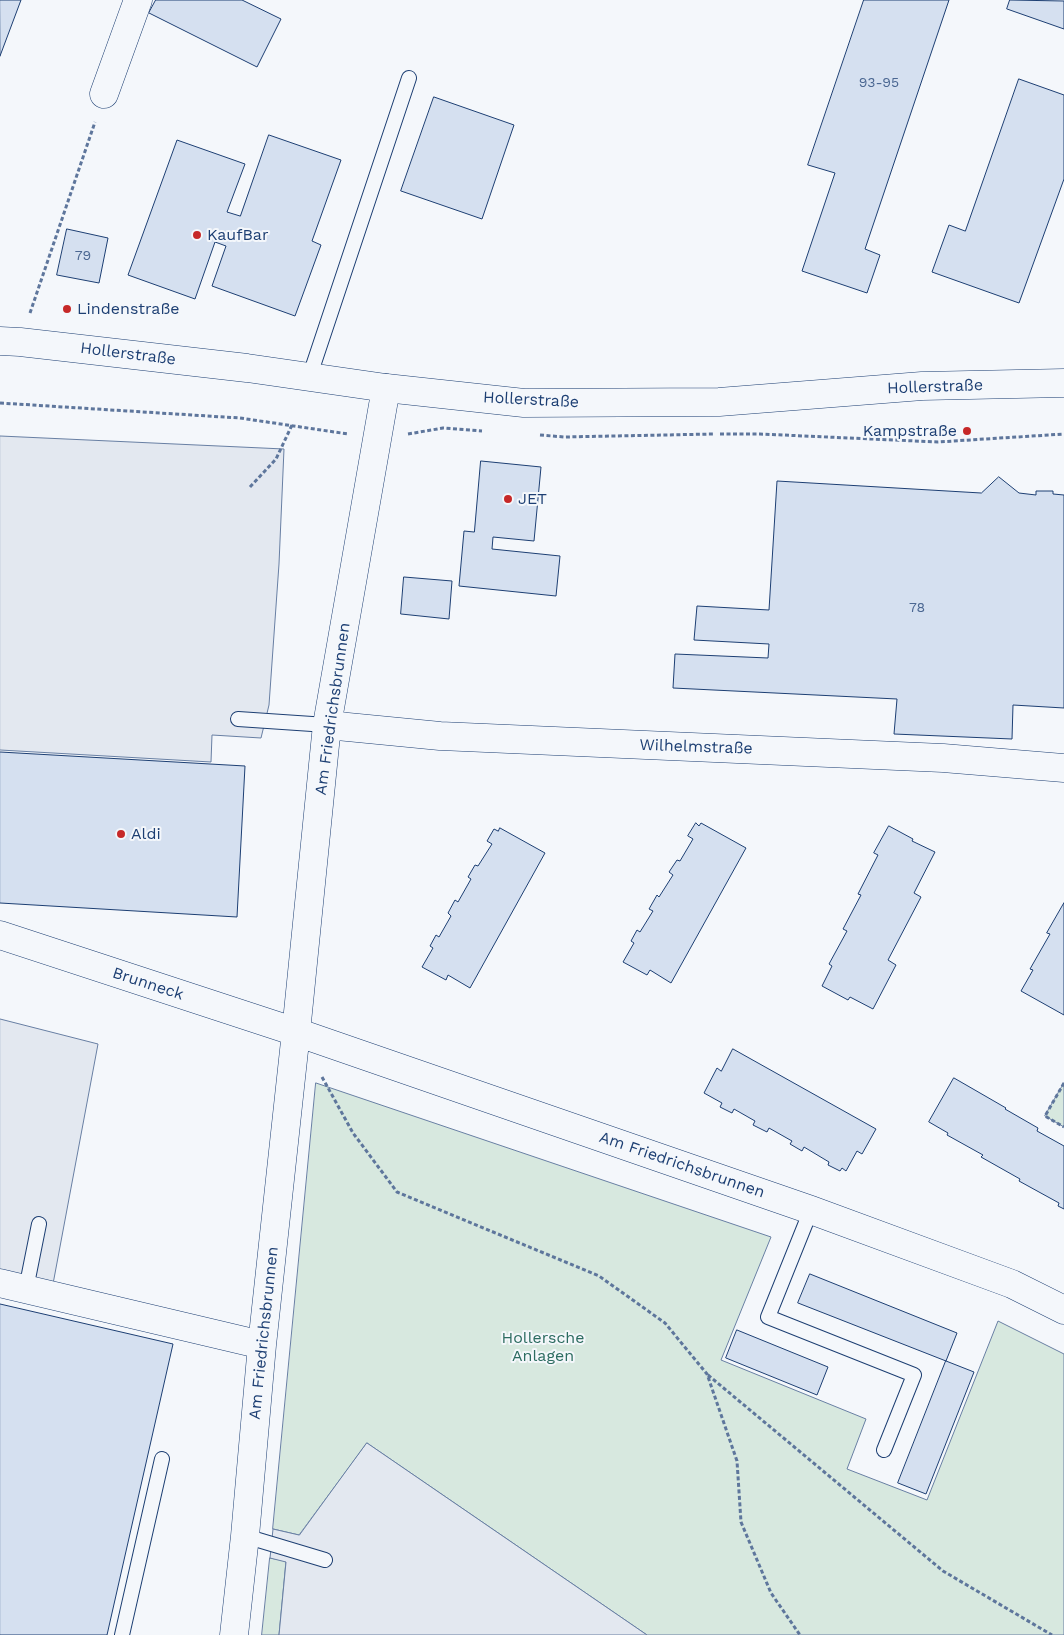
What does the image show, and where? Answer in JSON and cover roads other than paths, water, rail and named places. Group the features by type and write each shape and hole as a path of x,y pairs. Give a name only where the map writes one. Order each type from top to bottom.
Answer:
{"street":[{"path":"104,94 138,0"},
{"name":"Hollerstraße","path":"10,342 247,368 386,388 524,403 710,402 922,386 1064,383"},
{"name":"Am Friedrichsbrunnen","path":"234,1635 262,1345 327,725 386,388"},
{"name":"Wilhelmstraße","path":"327,725 440,736 943,758 1064,768"},
{"name":"Brunneck","path":"0,936 296,1032"},
{"name":"Am Friedrichsbrunnen","path":"296,1032 811,1210 1012,1284 1064,1310"},
{"path":"0,1283 262,1345"}],"lane":[{"path":"309,378 409,78"},
{"path":"238,719 327,725"},
{"path":"811,1210 768,1317 914,1375 884,1450"},
{"path":"26,1289 39,1224"},
{"path":"122,1635 162,1459"},
{"path":"245,1536 324,1560"}],"place":[{"name":"KaufBar","path":"197,235"},
{"name":"Lindenstraße","path":"67,309"},
{"name":"Kampstraße","path":"967,431"},
{"name":"JET","path":"508,499"},
{"name":"Aldi","path":"121,834"}],"park label":[{"name":"Hollersche Anlagen","path":"543,1347"}]}
